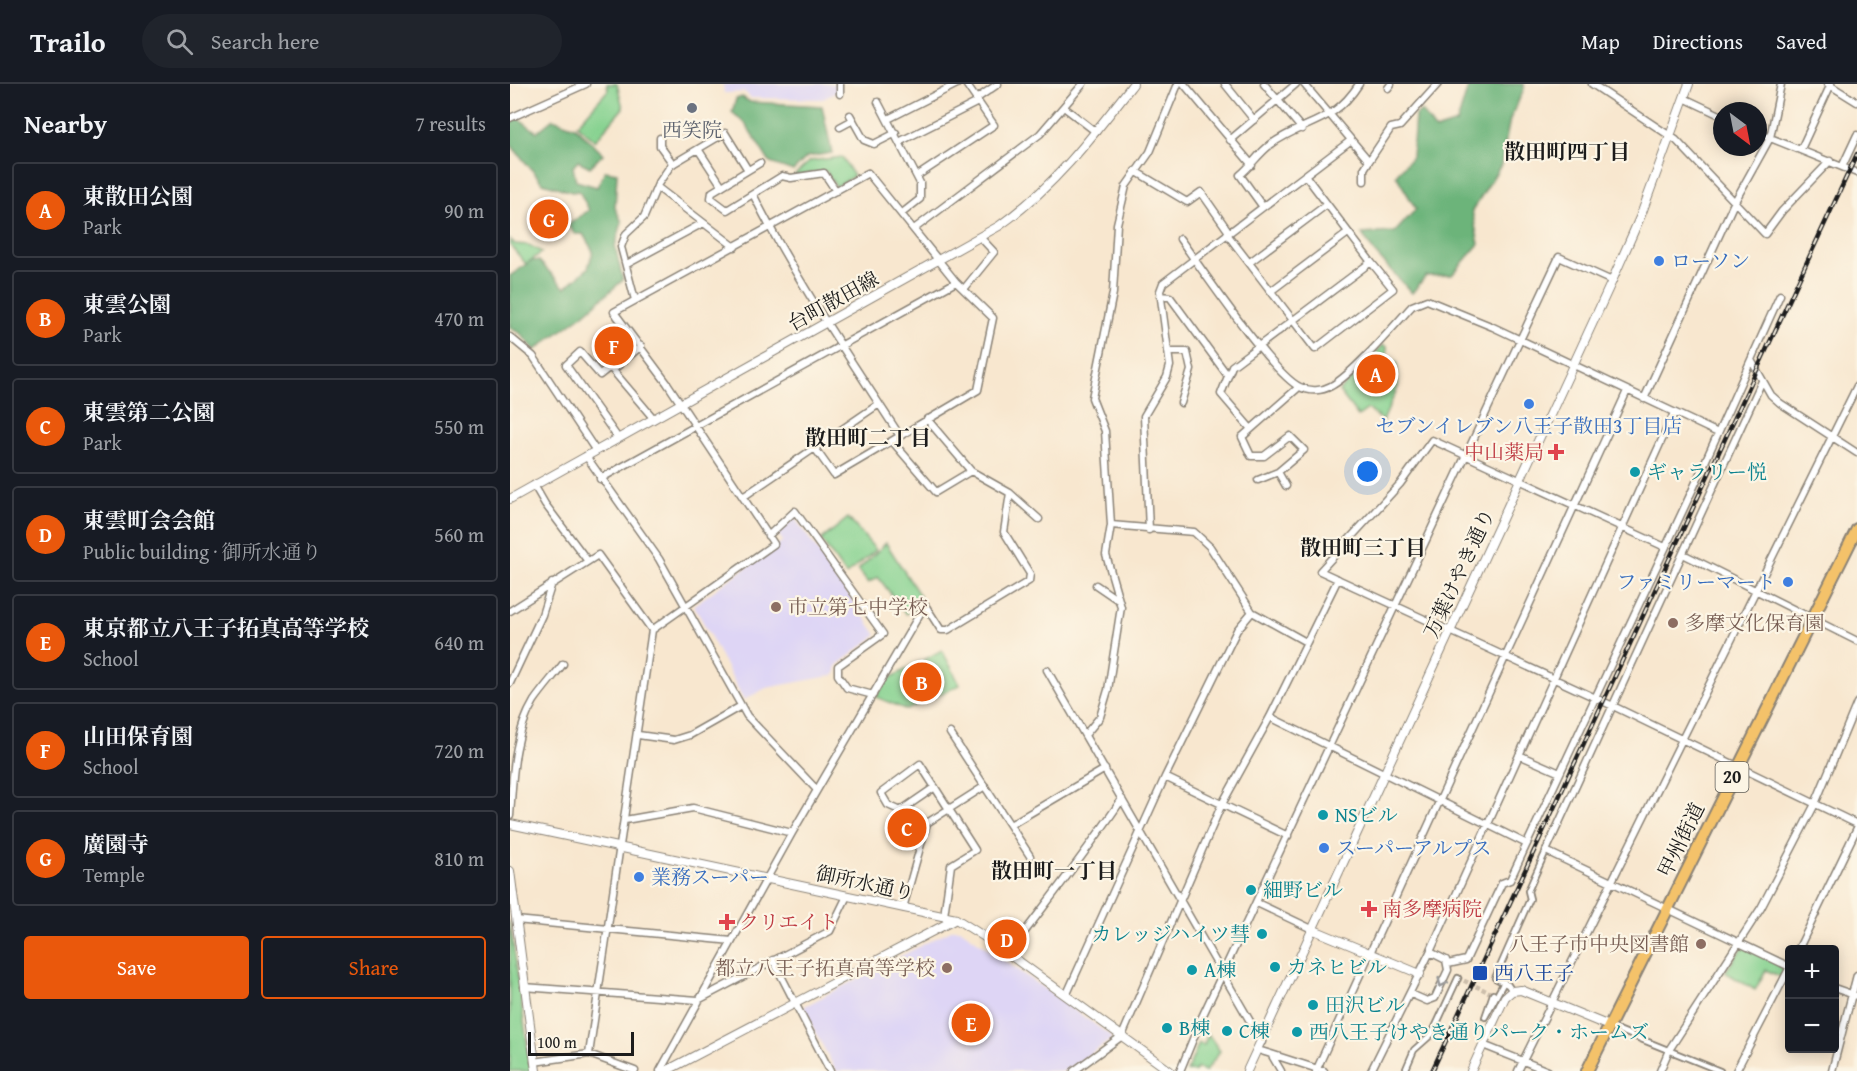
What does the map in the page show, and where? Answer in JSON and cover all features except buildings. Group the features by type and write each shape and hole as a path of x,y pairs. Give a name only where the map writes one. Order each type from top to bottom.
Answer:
{"highway":[{"name":"甲州街道","path":"1587,1071 1857,529"}],"street":[{"path":"510,117 586,84"},
{"path":"840,84 840,94"},
{"path":"888,119 957,84"},
{"path":"917,176 994,125 966,84"},
{"path":"901,141 977,101 998,84"},
{"path":"915,229 937,210 1029,144 1065,108 1083,84"},
{"name":"台町散田線","path":"510,499 981,238 1046,189 1096,132 1133,84"},
{"path":"1085,735 1100,717 1108,690 1121,607 1106,555 1111,525 1105,431 1092,398 1113,293 1117,224 1126,186 1150,152 1178,84"},
{"path":"1184,84 1252,165"},
{"path":"1225,84 1254,120"},
{"path":"1264,84 1302,129"},
{"path":"1230,140 1296,84"},
{"path":"1304,84 1369,161"},
{"path":"1263,207 1240,175 1269,145 1330,115 1350,98 1359,84"},
{"path":"1364,180 1364,169 1391,128 1400,126 1437,84"},
{"path":"1592,84 1670,137 1765,234 1782,211 1830,161"},
{"name":"万葉けやき通り","path":"1247,1071 1612,281 1689,84"},
{"path":"1644,399 1734,203 1770,138 1781,84"},
{"path":"1801,149 1829,85 1857,102"},
{"path":"1684,98 1713,112"},
{"path":"878,102 901,141 917,176 921,191 920,199 901,214"},
{"path":"1065,108 1096,132"},
{"path":"840,127 852,117 864,140 874,144 896,133"},
{"path":"635,300 621,247 626,234 644,217 657,187 673,164 725,133 748,170"},
{"path":"1843,165 1857,135"},
{"path":"1767,137 1857,172"},
{"path":"660,138 660,146 673,164"},
{"path":"1149,530 1144,416 1167,376 1168,352 1160,296 1162,283 1350,141"},
{"path":"698,149 722,186"},
{"path":"760,163 712,192 711,198 727,210 782,176 791,178 824,173 836,191"},
{"path":"1136,171 1187,202 1201,192 1228,233 1315,349 1394,289 1348,234 1305,175"},
{"path":"652,630 774,544 641,346 614,312 868,173 956,282 993,318 978,390 834,476 814,447"},
{"path":"657,187 735,247"},
{"path":"753,194 770,228 841,345 900,436"},
{"path":"1250,262 1326,205"},
{"path":"627,264 703,223"},
{"path":"1271,291 1348,234"},
{"path":"964,289 994,252 981,238"},
{"path":"1180,239 1259,344 1299,387 1322,390 1340,380 1420,301 1435,301 1718,433"},
{"path":"1180,1071 1559,256 1612,281"},
{"path":"1251,429 1221,394 1233,366 1259,344 1371,262"},
{"path":"600,479 956,282"},
{"path":"1448,964 1466,960 1502,883 1510,880 1596,698 1780,295"},
{"path":"1160,296 1170,297 1228,376"},
{"path":"510,337 533,356 596,451"},
{"path":"613,370 641,346"},
{"path":"618,438 566,365 580,352 600,375 610,367 654,419"},
{"path":"1168,352 1187,352 1191,370 1181,403"},
{"path":"1751,360 1762,381 1780,403 1833,435 1857,453"},
{"path":"1512,991 1504,982 1495,978 1530,899 1528,891 1762,381"},
{"path":"1518,1071 1857,386"},
{"path":"1258,480 1278,472 1304,450 1290,436 1264,456 1251,456 1242,436 1299,387"},
{"path":"1047,670 1142,831 1260,1046 1271,1054 1319,1070 1369,952 1627,391"},
{"path":"742,497 879,404"},
{"path":"1371,1071 1402,1004 1411,994 1674,412"},
{"path":"927,419 971,471 1010,493 1039,519"},
{"path":"1665,547 1432,440 1401,484 1320,571 1613,706 1857,826 1800,945"},
{"path":"892,441 936,492 971,471"},
{"path":"586,456 600,479 643,534 741,706 783,757 817,790"},
{"path":"1278,472 1286,486"},
{"path":"534,485 545,504 587,560"},
{"path":"660,1071 792,833 925,605 941,630 948,630 1029,581 1030,574 1004,532 1010,493"},
{"path":"768,536 795,512 884,634 838,666 838,675 847,687 873,695"},
{"path":"1111,525 1194,532 1210,547 1252,612 1306,642"},
{"path":"1683,554 1857,641"},
{"path":"510,611 598,555 652,630 600,992 589,1053"},
{"path":"1074,1071 1122,1036 1221,806 1270,717 1338,579"},
{"path":"510,683 542,615 553,583"},
{"path":"1096,585 1118,600"},
{"path":"1066,996 1165,777 1237,630 1252,612"},
{"path":"510,816 514,764 520,730 534,701 563,664"},
{"path":"1660,1071 1669,1050 1741,942 1815,804 1857,703"},
{"path":"638,735 674,740 690,735 741,706"},
{"path":"1270,717 1527,843"},
{"path":"950,733 1030,856"},
{"path":"1519,755 1560,773"},
{"path":"927,824 888,805 881,794 920,764 975,850 951,866 944,916"},
{"path":"1010,825 1104,769"},
{"path":"1165,777 1221,806 1288,836"},
{"path":"903,908 927,824 985,786"},
{"path":"900,811 935,787"},
{"path":"1008,954 1078,864 1122,799"},
{"path":"625,820 693,808 792,833"},
{"name":"御所水通り","path":"510,824 956,919 1170,1071"},
{"path":"1546,851 1790,967 1736,1071"},
{"path":"510,871 536,1071"},
{"path":"524,987 698,1000 830,931 847,896"},
{"path":"1257,903 1314,930 1420,974"},
{"path":"666,1071 956,919"},
{"path":"516,920 732,940"},
{"path":"1411,994 1427,1001 1435,998 1448,970 1446,960 1430,952"},
{"path":"773,960 827,1070"},
{"path":"1832,1071 1854,996 1857,975"},
{"path":"1405,1071 1414,1050 1432,1034 1458,978"},
{"path":"1493,994 1484,1013 1487,1016 1504,982"},
{"path":"1471,1071 1505,997 1512,991 1521,990 1720,1071"},
{"path":"1839,990 1854,996"},
{"path":"1483,1045 1548,1071"},
{"path":"534,1062 589,1053 635,1071"},
{"path":"1271,1054 1281,1071"}],"shaded area":[{"path":"723,84 837,84 837,92 823,99 751,98 745,92 724,93"},
{"name":"市立第七中学校","path":"794,517 877,635 837,665 835,675 766,688 744,700 694,605 783,541 776,532"},
{"name":"都立八王子拓真高等学校","path":"953,929 960,929 1111,1036 1111,1040 1064,1071 836,1071 804,1010 805,1006"}],"green space":[{"path":"607,84 617,84 623,108 595,141 577,125 608,90"},
{"path":"1469,84 1524,84 1524,89 1510,119 1501,165 1472,211 1479,244 1452,275 1426,276 1412,293 1374,252 1362,234 1395,232 1416,209 1396,175 1412,157 1415,116 1422,111 1435,130 1457,123"},
{"path":"742,97 750,102 822,106 832,153 807,157 793,171 770,163 745,123 732,112 736,99"},
{"path":"518,118 537,132 553,119 575,127 603,154 590,167 578,161 573,167 576,181 597,187 605,171 617,173 615,208 622,222 615,246 623,280 584,314 535,350 520,333 510,328 510,276 532,260 539,261 565,288 588,268 593,251 583,234 575,234 568,225 589,210 579,191 572,192 543,183 510,144 510,124"},
{"path":"842,157 854,176 836,187 826,171 794,176 810,161"},
{"path":"510,239 515,244 529,245 542,252 526,264 510,245"},
{"path":"1383,345 1387,347 1387,359 1397,362 1398,386 1383,421 1368,409 1358,416 1339,391"},
{"path":"848,518 876,550 846,575 821,540"},
{"path":"886,543 920,596 917,606 906,614 878,577 868,583 858,570"},
{"path":"942,650 960,685 907,710 876,697 888,679"},
{"path":"898,813 922,824 917,843 892,832"},
{"path":"510,921 531,1071 510,1071"},
{"path":"1743,946 1781,966 1784,971 1781,977 1766,970 1755,990 1725,972"},
{"path":"1208,1034 1220,1051 1206,1071 1197,1068 1195,1071 1187,1071 1199,1043 1204,1045"}],"tunnel":[{"path":"1458,978 1493,994"}],"railway":[{"path":"1432,1071 1857,154"}],"place":[{"name":"西笑院","path":"692,108"},
{"name":"廣園寺","path":"549,219"},
{"name":"ローソン","path":"1659,261"},
{"name":"山田保育園","path":"614,346"},
{"name":"東散田公園","path":"1376,374"},
{"name":"セブンイレブン八王子散田3丁目店","path":"1529,404"},
{"name":"中山薬局","path":"1556,452"},
{"name":"ギャラリー悦","path":"1635,472"},
{"name":"ファミリーマート","path":"1788,582"},
{"name":"市立第七中学校","path":"776,607"},
{"name":"多摩文化保育園","path":"1673,623"},
{"name":"東雲公園","path":"922,682"},
{"name":"NSビル","path":"1323,815"},
{"name":"東雲第二公園","path":"907,828"},
{"name":"スーパーアルプス","path":"1324,848"},
{"name":"業務スーパー","path":"639,877"},
{"name":"細野ビル","path":"1251,890"},
{"name":"南多摩病院","path":"1369,909"},
{"name":"クリエイト","path":"727,922"},
{"name":"カレッジハイツ彗","path":"1262,934"},
{"name":"東雲町会会館","path":"1007,939"},
{"name":"八王子市中央図書館","path":"1701,944"},
{"name":"カネヒビル","path":"1275,967"},
{"name":"都立八王子拓真高等学校","path":"947,968"},
{"name":"A棟","path":"1192,970"},
{"name":"西八王子","path":"1480,973"},
{"name":"田沢ビル","path":"1313,1005"},
{"name":"東京都立八王子拓真高等学校","path":"971,1023"},
{"name":"B棟","path":"1167,1028"},
{"name":"C棟","path":"1227,1031"},
{"name":"西八王子けやき通りパーク・ホームズ","path":"1297,1032"}],"district":[{"name":"散田町四丁目","path":"1567,152"},
{"name":"散田町二丁目","path":"868,438"},
{"name":"散田町三丁目","path":"1363,548"},
{"name":"散田町一丁目","path":"1054,871"}]}
